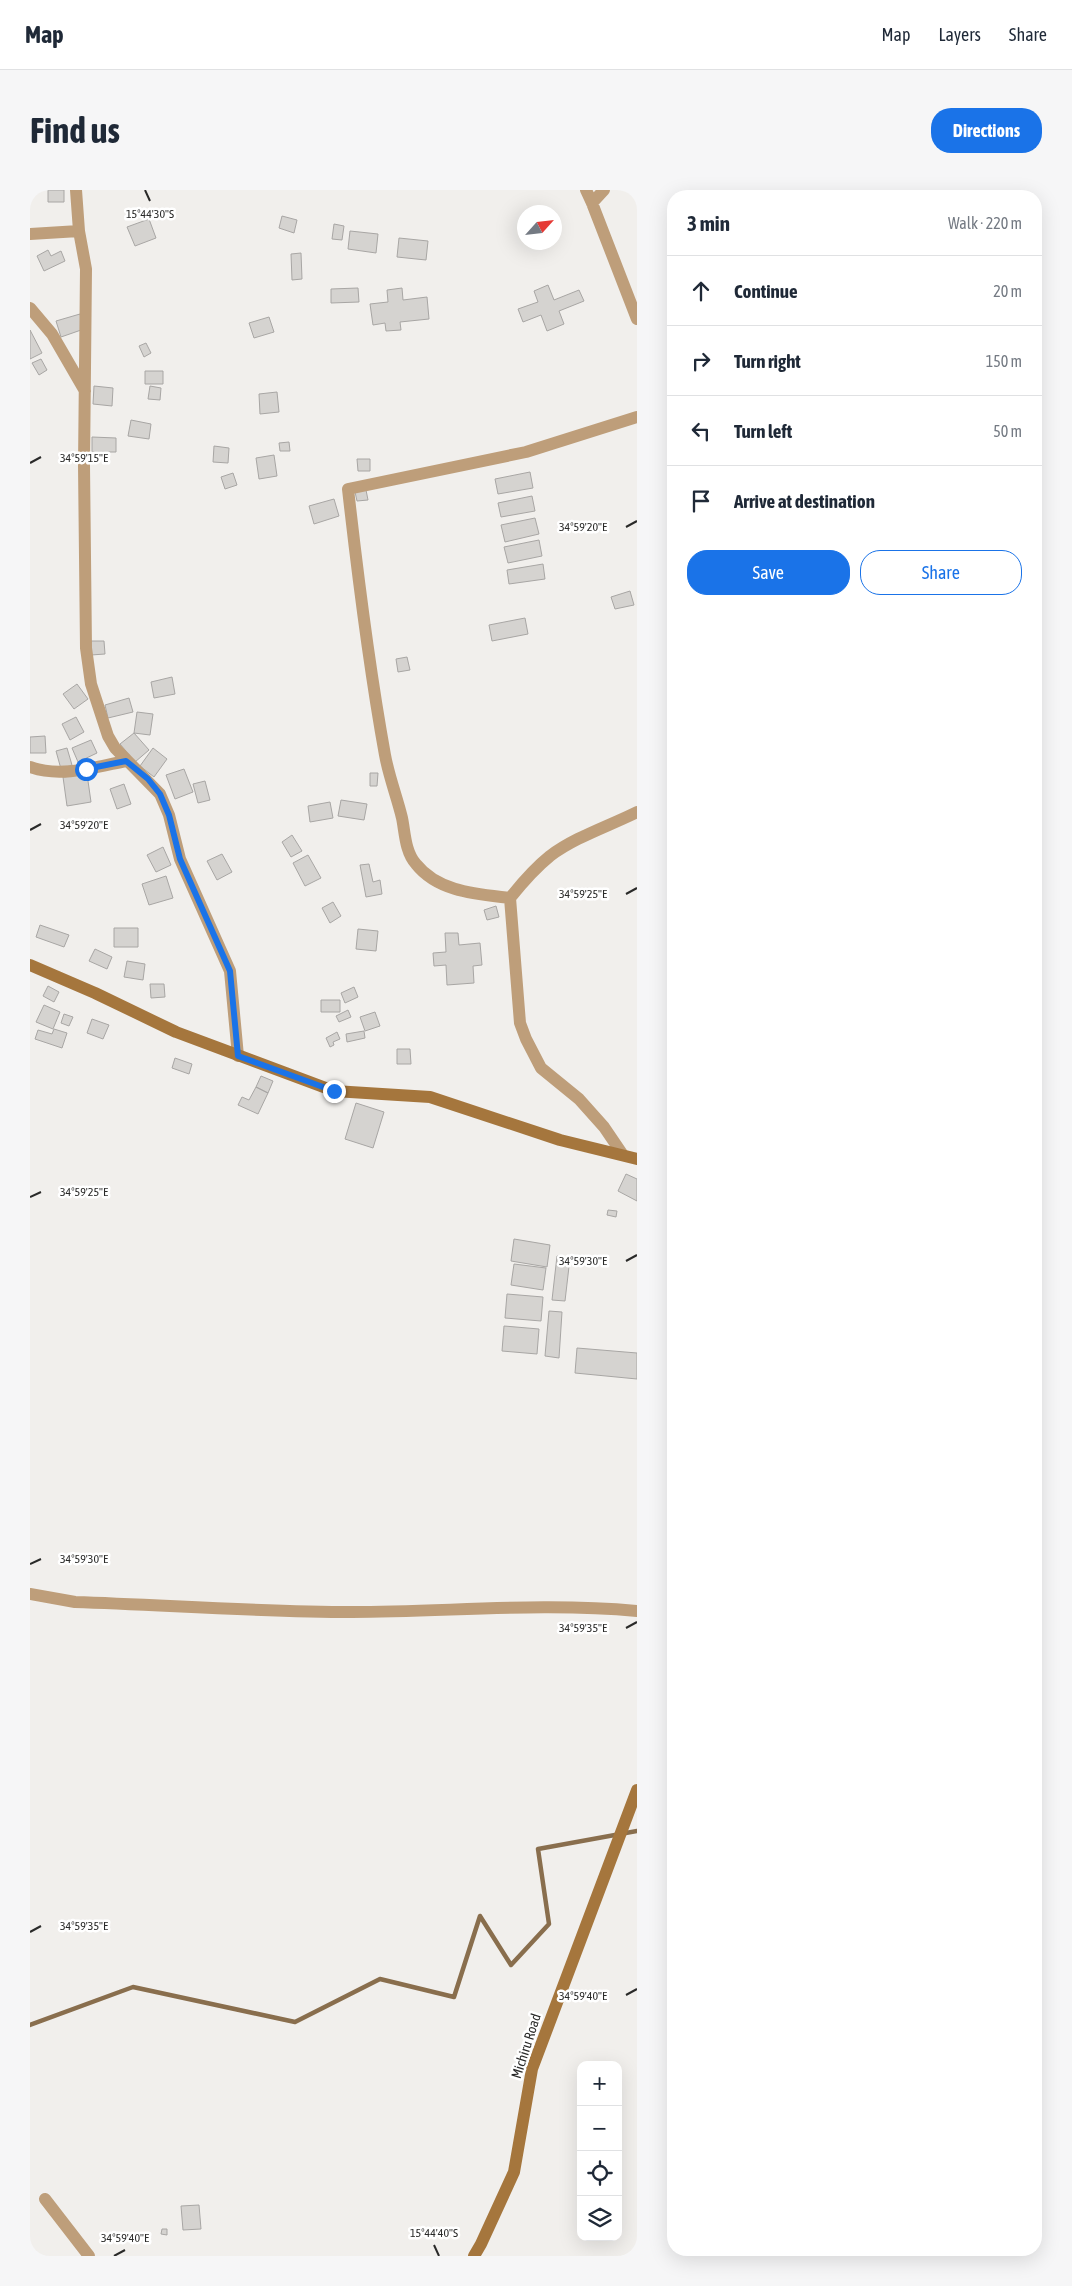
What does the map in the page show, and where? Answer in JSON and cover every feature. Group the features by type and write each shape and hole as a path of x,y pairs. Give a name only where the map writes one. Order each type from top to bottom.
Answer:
{"street":[{"path":"76,190 79,230 86,269 86,648 91,684 108,736 115,748 126,761 148,779 160,794 169,815 180,859 230,971 238,1056"},
{"path":"586,190 637,319"},
{"path":"592,203 604,190"},
{"path":"30,234 79,230"},
{"path":"30,308 52,334 85,391"},
{"path":"510,898 471,894 450,888 428,875 415,864 407,845 386,757 376,702 348,489 526,452 637,417"},
{"path":"30,767 58,771 86,769 126,761"},
{"path":"623,1155 604,1127 579,1100 541,1068 526,1040 520,1023 510,898 527,877 551,856 578,840 637,812"},
{"path":"30,965 95,993 176,1032 334,1091 430,1097 560,1140 637,1159"},
{"path":"30,1594 75,1602 342,1611 604,1608 637,1611"},
{"name":"Michiru Road","path":"474,2256 514,2172 532,2069 637,1790"},
{"path":"45,2199 89,2256"}],"building":[{"path":"48,190 64,190 64,202 48,202"},
{"path":"282,216 297,220 294,233 279,228"},
{"path":"149,219 156,238 135,246 127,227"},
{"path":"334,224 344,226 342,240 332,239"},
{"path":"350,231 378,234 376,253 348,249"},
{"path":"399,238 428,241 426,260 397,257"},
{"path":"48,250 51,256 61,251 65,261 44,271 37,256"},
{"path":"301,253 302,279 292,280 291,254"},
{"path":"548,285 554,300 579,290 584,301 559,311 564,324 547,331 541,315 523,322 518,309 538,302 534,291"},
{"path":"358,288 359,302 331,303 331,289"},
{"path":"402,288 403,300 427,297 429,319 400,322 401,330 386,331 385,323 373,325 370,304 388,302 387,290"},
{"path":"80,314 84,329 61,337 56,321"},
{"path":"269,317 274,332 254,338 249,323"},
{"path":"30,330 42,353 30,359"},
{"path":"146,343 151,353 144,357 139,346"},
{"path":"41,359 47,370 39,375 32,363"},
{"path":"145,371 163,371 163,384 145,384"},
{"path":"94,386 113,388 112,406 93,404"},
{"path":"150,386 161,388 160,400 148,399"},
{"path":"277,392 279,412 260,414 259,394"},
{"path":"131,420 151,424 149,439 128,436"},
{"path":"92,437 116,438 116,452 92,452"},
{"path":"289,442 290,451 280,451 279,443"},
{"path":"214,446 229,448 228,463 213,462"},
{"path":"274,455 277,476 259,479 256,458"},
{"path":"357,459 370,459 370,471 358,471"},
{"path":"530,472 533,488 498,494 495,479"},
{"path":"233,473 237,485 225,489 221,477"},
{"path":"366,490 368,500 357,501 355,492"},
{"path":"532,496 535,511 501,517 498,503"},
{"path":"334,499 339,516 314,524 309,506"},
{"path":"535,518 539,534 505,542 501,525"},
{"path":"539,540 542,556 508,563 504,547"},
{"path":"543,564 545,579 509,584 507,570"},
{"path":"630,591 634,605 615,609 611,597"},
{"path":"525,618 528,634 492,641 489,625"},
{"path":"91,641 104,641 105,654 91,655"},
{"path":"407,657 410,670 398,672 396,659"},
{"path":"172,677 175,694 154,698 151,682"},
{"path":"77,684 88,699 74,709 63,694"},
{"path":"129,698 133,712 108,718 105,705"},
{"path":"137,712 153,714 150,735 134,733"},
{"path":"76,717 84,732 70,740 62,724"},
{"path":"134,733 149,750 135,762 120,744"},
{"path":"45,736 46,753 30,753 30,737"},
{"path":"91,740 97,753 78,762 72,748"},
{"path":"67,748 72,765 61,769 56,751"},
{"path":"153,748 167,759 154,777 140,766"},
{"path":"184,769 193,792 175,799 166,775"},
{"path":"370,773 378,773 377,786 370,786"},
{"path":"87,774 91,802 67,806 63,777"},
{"path":"205,781 210,800 198,803 193,784"},
{"path":"124,784 131,804 117,809 110,789"},
{"path":"341,800 367,804 364,820 338,816"},
{"path":"330,802 333,818 310,822 308,806"},
{"path":"292,835 302,851 291,857 282,842"},
{"path":"163,847 171,865 156,872 147,855"},
{"path":"222,854 232,872 217,880 207,861"},
{"path":"308,855 321,878 305,886 293,863"},
{"path":"369,864 373,882 380,880 382,894 366,897 360,865"},
{"path":"166,876 173,898 149,905 142,884"},
{"path":"333,902 341,916 330,923 322,908"},
{"path":"496,906 499,917 487,920 484,910"},
{"path":"40,925 69,935 64,947 36,937"},
{"path":"114,928 138,928 138,947 114,947"},
{"path":"358,929 378,931 376,951 356,949"},
{"path":"445,933 458,933 459,945 480,943 482,965 473,966 474,983 447,985 446,965 434,966 433,953 446,952"},
{"path":"95,949 112,957 107,969 89,961"},
{"path":"127,961 145,964 143,980 124,977"},
{"path":"150,984 164,984 165,997 151,998"},
{"path":"48,986 59,992 54,1002 43,996"},
{"path":"354,987 358,997 345,1003 341,993"},
{"path":"321,1000 340,1000 340,1012 321,1012"},
{"path":"44,1005 60,1012 53,1029 36,1022"},
{"path":"348,1010 351,1017 339,1022 336,1016"},
{"path":"375,1012 380,1026 365,1031 360,1017"},
{"path":"64,1014 73,1017 69,1026 61,1023"},
{"path":"92,1019 109,1025 103,1039 87,1033"},
{"path":"54,1029 67,1033 62,1048 35,1039 38,1030 52,1034"},
{"path":"364,1031 365,1038 347,1042 346,1034"},
{"path":"337,1032 340,1039 333,1042 334,1045 330,1047 326,1038"},
{"path":"397,1049 410,1049 411,1064 397,1064"},
{"path":"175,1058 192,1064 189,1074 172,1068"},
{"path":"261,1076 273,1081 268,1093 256,1087"},
{"path":"256,1087 268,1093 258,1114 238,1105 242,1097 249,1100"},
{"path":"356,1103 384,1112 373,1148 345,1139"},
{"path":"626,1174 637,1179 637,1201 618,1191"},
{"path":"608,1210 617,1211 616,1217 607,1215"},
{"path":"514,1239 550,1245 547,1267 511,1261"},
{"path":"557,1256 570,1258 565,1301 552,1300"},
{"path":"514,1264 546,1268 543,1290 511,1285"},
{"path":"507,1294 543,1297 541,1321 505,1318"},
{"path":"549,1311 562,1312 559,1358 545,1356"},
{"path":"504,1326 539,1329 537,1354 502,1351"},
{"path":"577,1348 637,1353 637,1379 575,1373"},
{"path":"199,2205 201,2229 183,2230 181,2206"},
{"path":"162,2229 167,2229 167,2235 161,2234"}],"waterway":[{"path":"30,2025 133,1987 295,2022 380,1979 454,1997 480,1916 511,1965 549,1924 538,1849 637,1831"}],"route":[{"path":"86,769 126,761 148,779 160,794 169,815 180,859 230,971 235,1007 238,1056 334,1091"}]}
